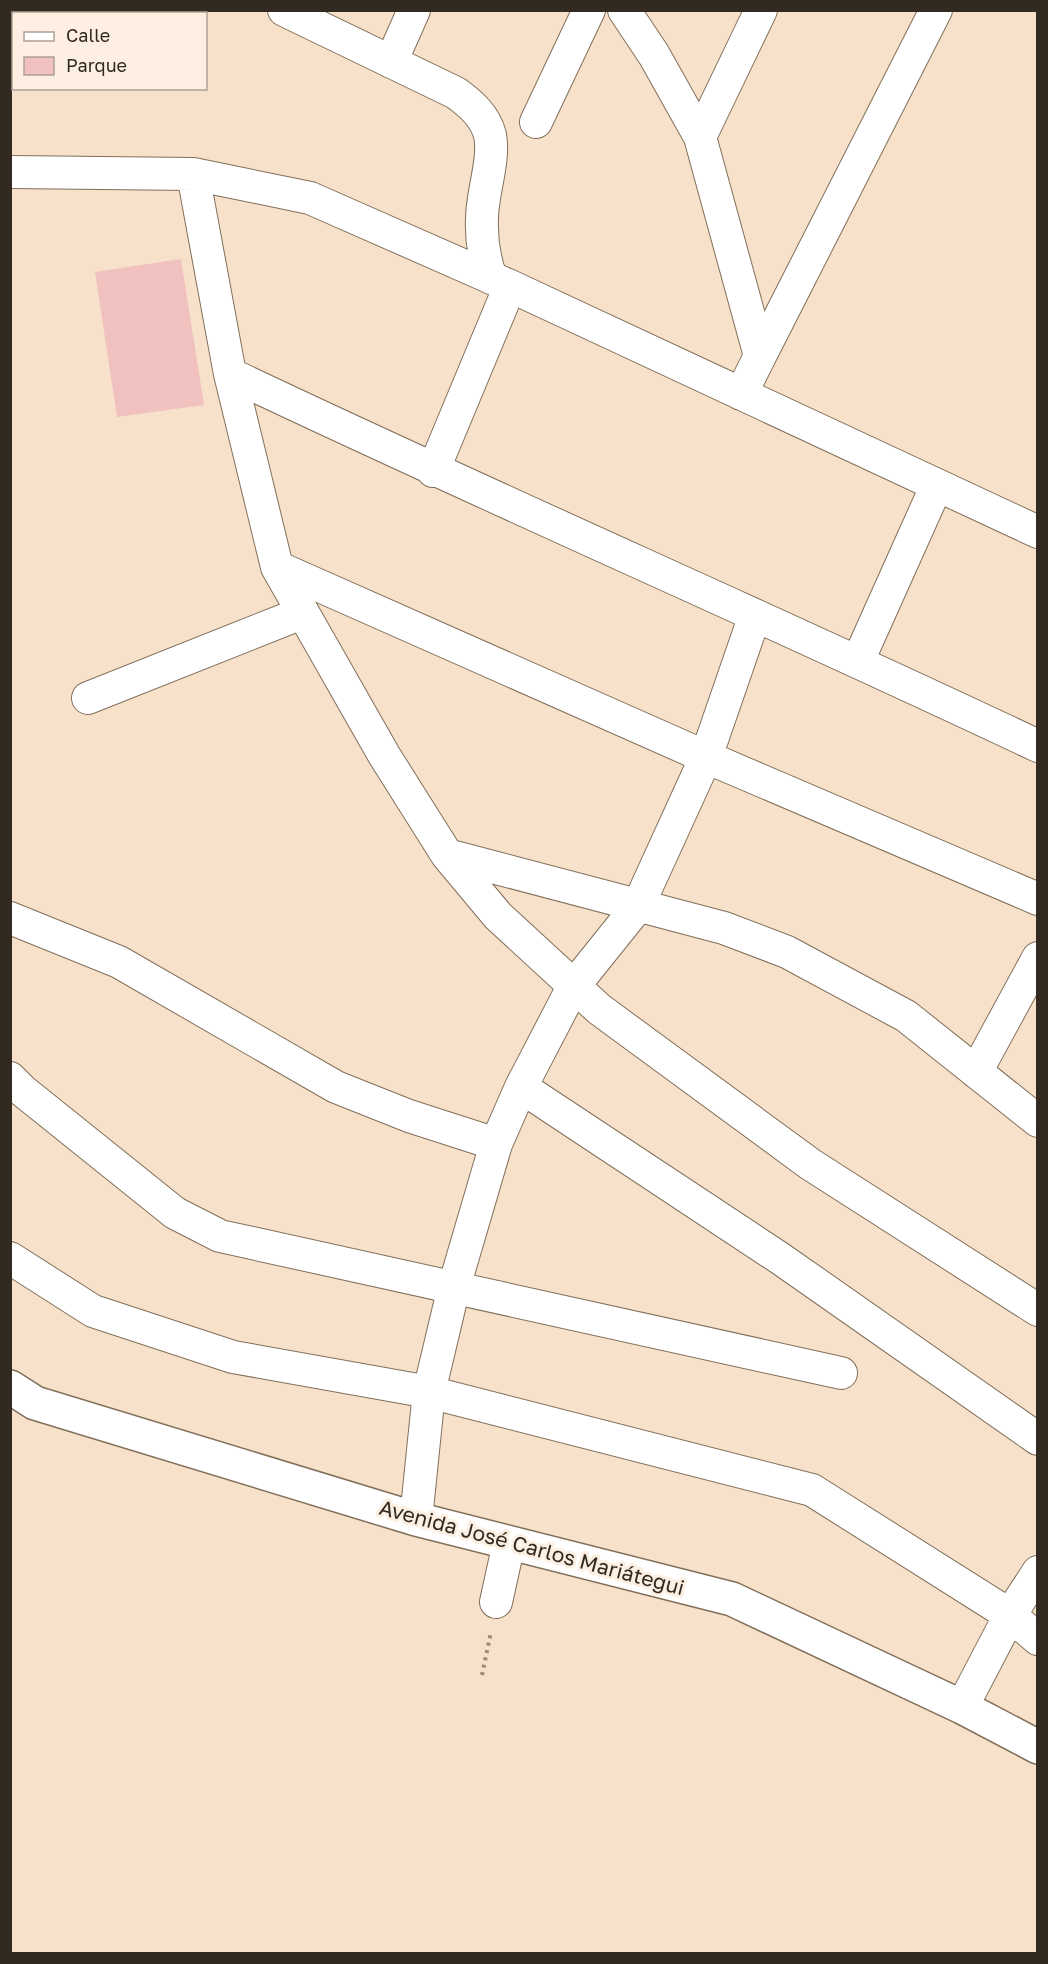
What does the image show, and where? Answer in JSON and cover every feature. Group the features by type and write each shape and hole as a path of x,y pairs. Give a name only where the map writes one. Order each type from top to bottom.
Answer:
{"street":[{"path":"284,10 456,93 476,108 490,136 488,180 482,217 483,254 500,282"},
{"path":"392,62 414,10"},
{"path":"536,122 589,10"},
{"path":"624,10 654,55 700,136 760,356"},
{"path":"700,136 761,10"},
{"path":"741,394 936,10"},
{"path":"10,172 193,174 310,198 500,282 936,487 1038,532"},
{"path":"193,174 230,374 276,567 384,754 447,855 498,916 573,987 810,1164 1038,1310"},
{"path":"433,471 500,282"},
{"path":"230,374 433,471 858,661 1038,746"},
{"path":"858,661 936,487"},
{"path":"276,567 706,757 1038,899"},
{"path":"88,698 302,613"},
{"path":"416,1519 429,1392 454,1287 496,1144 521,1086 573,987 638,906 706,757 755,615"},
{"path":"447,855 723,928 787,952 906,1016 1038,1121"},
{"path":"10,918 119,962 336,1087 410,1116 496,1144"},
{"path":"976,1072 1038,958"},
{"path":"521,1086 781,1259 1038,1439"},
{"path":"14,1090 175,1214 220,1236 841,1374"},
{"path":"10,1258 93,1311 233,1357 429,1392 812,1490 1010,1615 1038,1639"},
{"name":"Avenida José Carlos Mariátegui","path":"19,1398 416,1519 732,1599 962,1707 1038,1747"},
{"path":"496,1602 509,1543"},
{"path":"962,1707 1010,1615 1038,1572"}],"path":[{"path":"482,1675 496,1602"}],"green space":[{"path":"181,259 204,405 117,417 95,272"}]}
